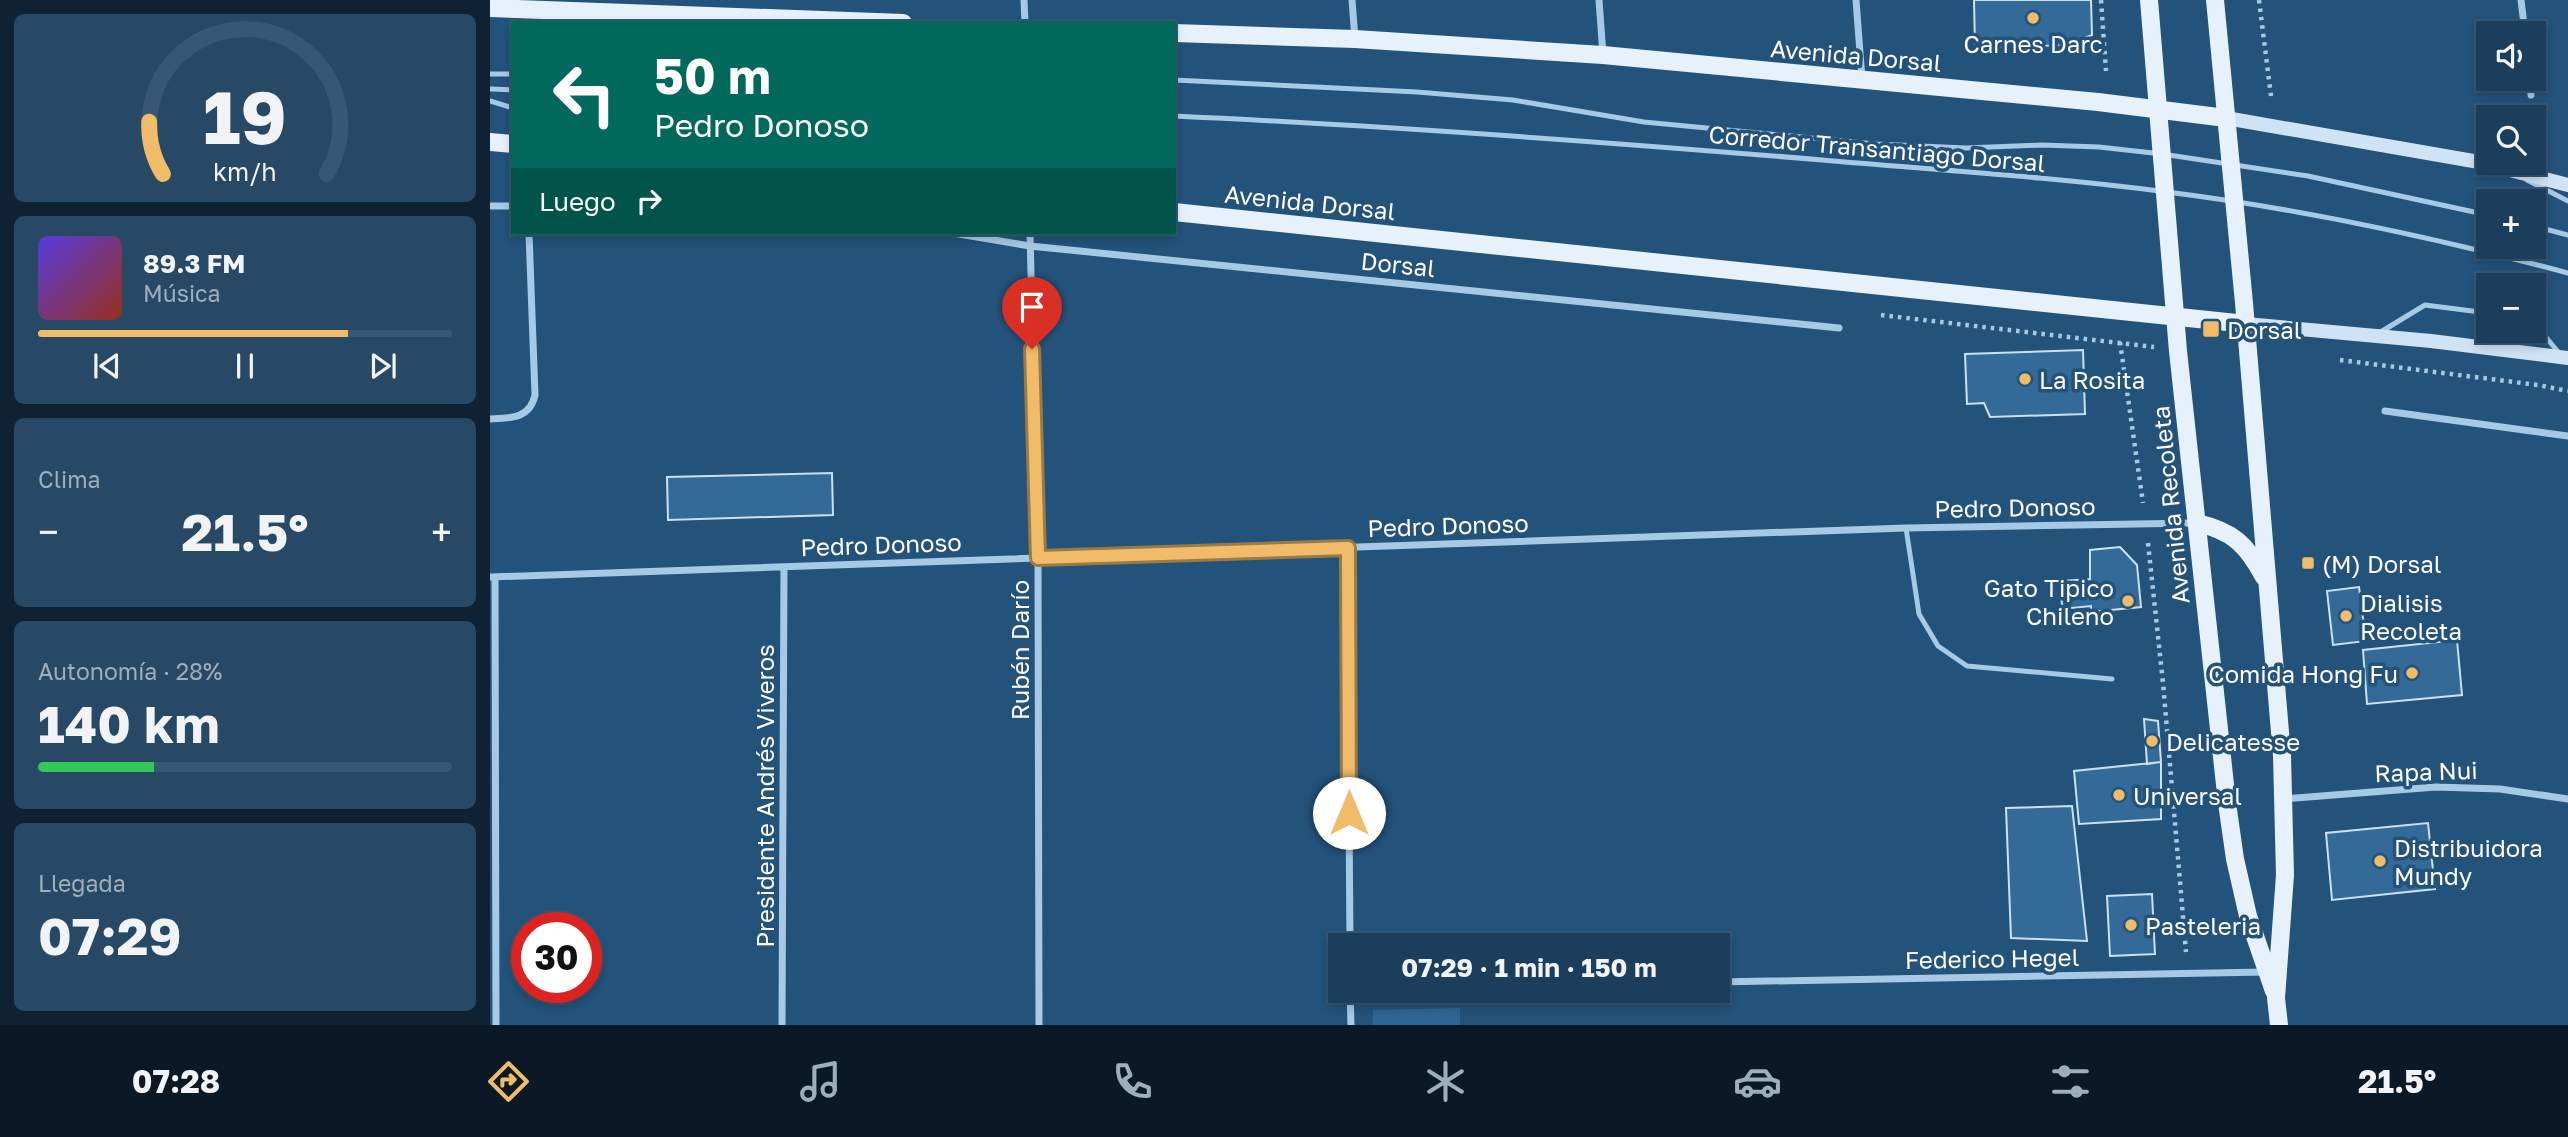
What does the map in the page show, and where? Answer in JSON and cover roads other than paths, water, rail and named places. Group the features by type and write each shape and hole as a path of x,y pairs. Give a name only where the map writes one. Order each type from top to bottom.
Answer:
{"main road":[{"name":"Avenida Recoleta","path":"2149,0 2175,318 2218,728 2235,859 2248,916 2276,998"},
{"name":"Avenida Recoleta","path":"2215,0 2246,324 2282,755 2283,920 2276,998 2278,1025"},
{"path":"490,8 514,4 863,21"},
{"name":"Avenida Dorsal","path":"1176,33 1355,40 1603,55 2158,108 2394,146 2476,162"},
{"path":"490,142 511,144"},
{"name":"Avenida Dorsal","path":"2531,175 2568,185"},
{"name":"Avenida Dorsal","path":"1176,212 2175,318 2376,335 2565,358"},
{"path":"2197,523 2218,528 2237,539 2249,551 2266,580"}],"street":[{"path":"1024,0 1025,21"},
{"path":"1352,0 1355,40"},
{"path":"1599,0 1603,55"},
{"path":"1856,0 1862,80"},
{"path":"2521,0 2524,21"},
{"path":"2530,91 2531,95"},
{"path":"490,206 511,206"},
{"path":"490,419 520,416 533,404 535,396 529,235"},
{"name":"Dorsal","path":"965,235 1030,246 1839,328"},
{"name":"Rubén Darío","path":"1030,235 1038,558 1039,1025"},
{"path":"2385,411 2568,436"},
{"name":"Pedro Donoso","path":"492,577 1906,528 2197,523"},
{"path":"1348,548 1350,933"},
{"name":"Presidente Andrés Viveros","path":"782,1025 783,567"},
{"path":"492,577 496,1025"},
{"name":"Rapa Nui","path":"2284,799 2402,788 2448,787 2500,789 2568,799"},
{"name":"Federico Hegel","path":"1730,982 2267,972"},
{"path":"1350,1003 1350,1025"}],"lane":[{"path":"490,74 511,74"},
{"name":"Corredor Transantiago Dorsal","path":"1176,80 1416,92 1513,100 1644,122 1875,144 1966,148 2053,146 2162,154 2308,176 2476,212"},
{"path":"490,89 511,90"},
{"path":"490,101 511,107"},
{"name":"Corredor Transantiago Dorsal","path":"1176,116 1378,126 1588,141 2165,192 2378,228 2568,273"},
{"path":"2517,175 2568,201"},
{"path":"2546,229 2568,235"},
{"path":"2376,335 2416,308 2425,305 2476,311"},
{"path":"2546,337 2565,358"},
{"path":"1906,528 1919,614 1938,646 1967,666 2112,679"}],"place":[{"name":"Carnes Darc","path":"2033,18"},
{"name":"Dorsal","path":"2211,329"},
{"name":"La Rosita","path":"2025,379"},
{"name":"(M) Dorsal","path":"2308,563"},
{"name":"Gato Tipico Chileno","path":"2128,601"},
{"name":"Dialisis Recoleta","path":"2346,616"},
{"name":"Comida Hong Fu","path":"2412,673"},
{"name":"Delicatesse","path":"2152,741"},
{"name":"Universal","path":"2119,795"},
{"name":"Distribuidora Mundy","path":"2380,861"},
{"name":"Pasteleria","path":"2131,925"}]}
